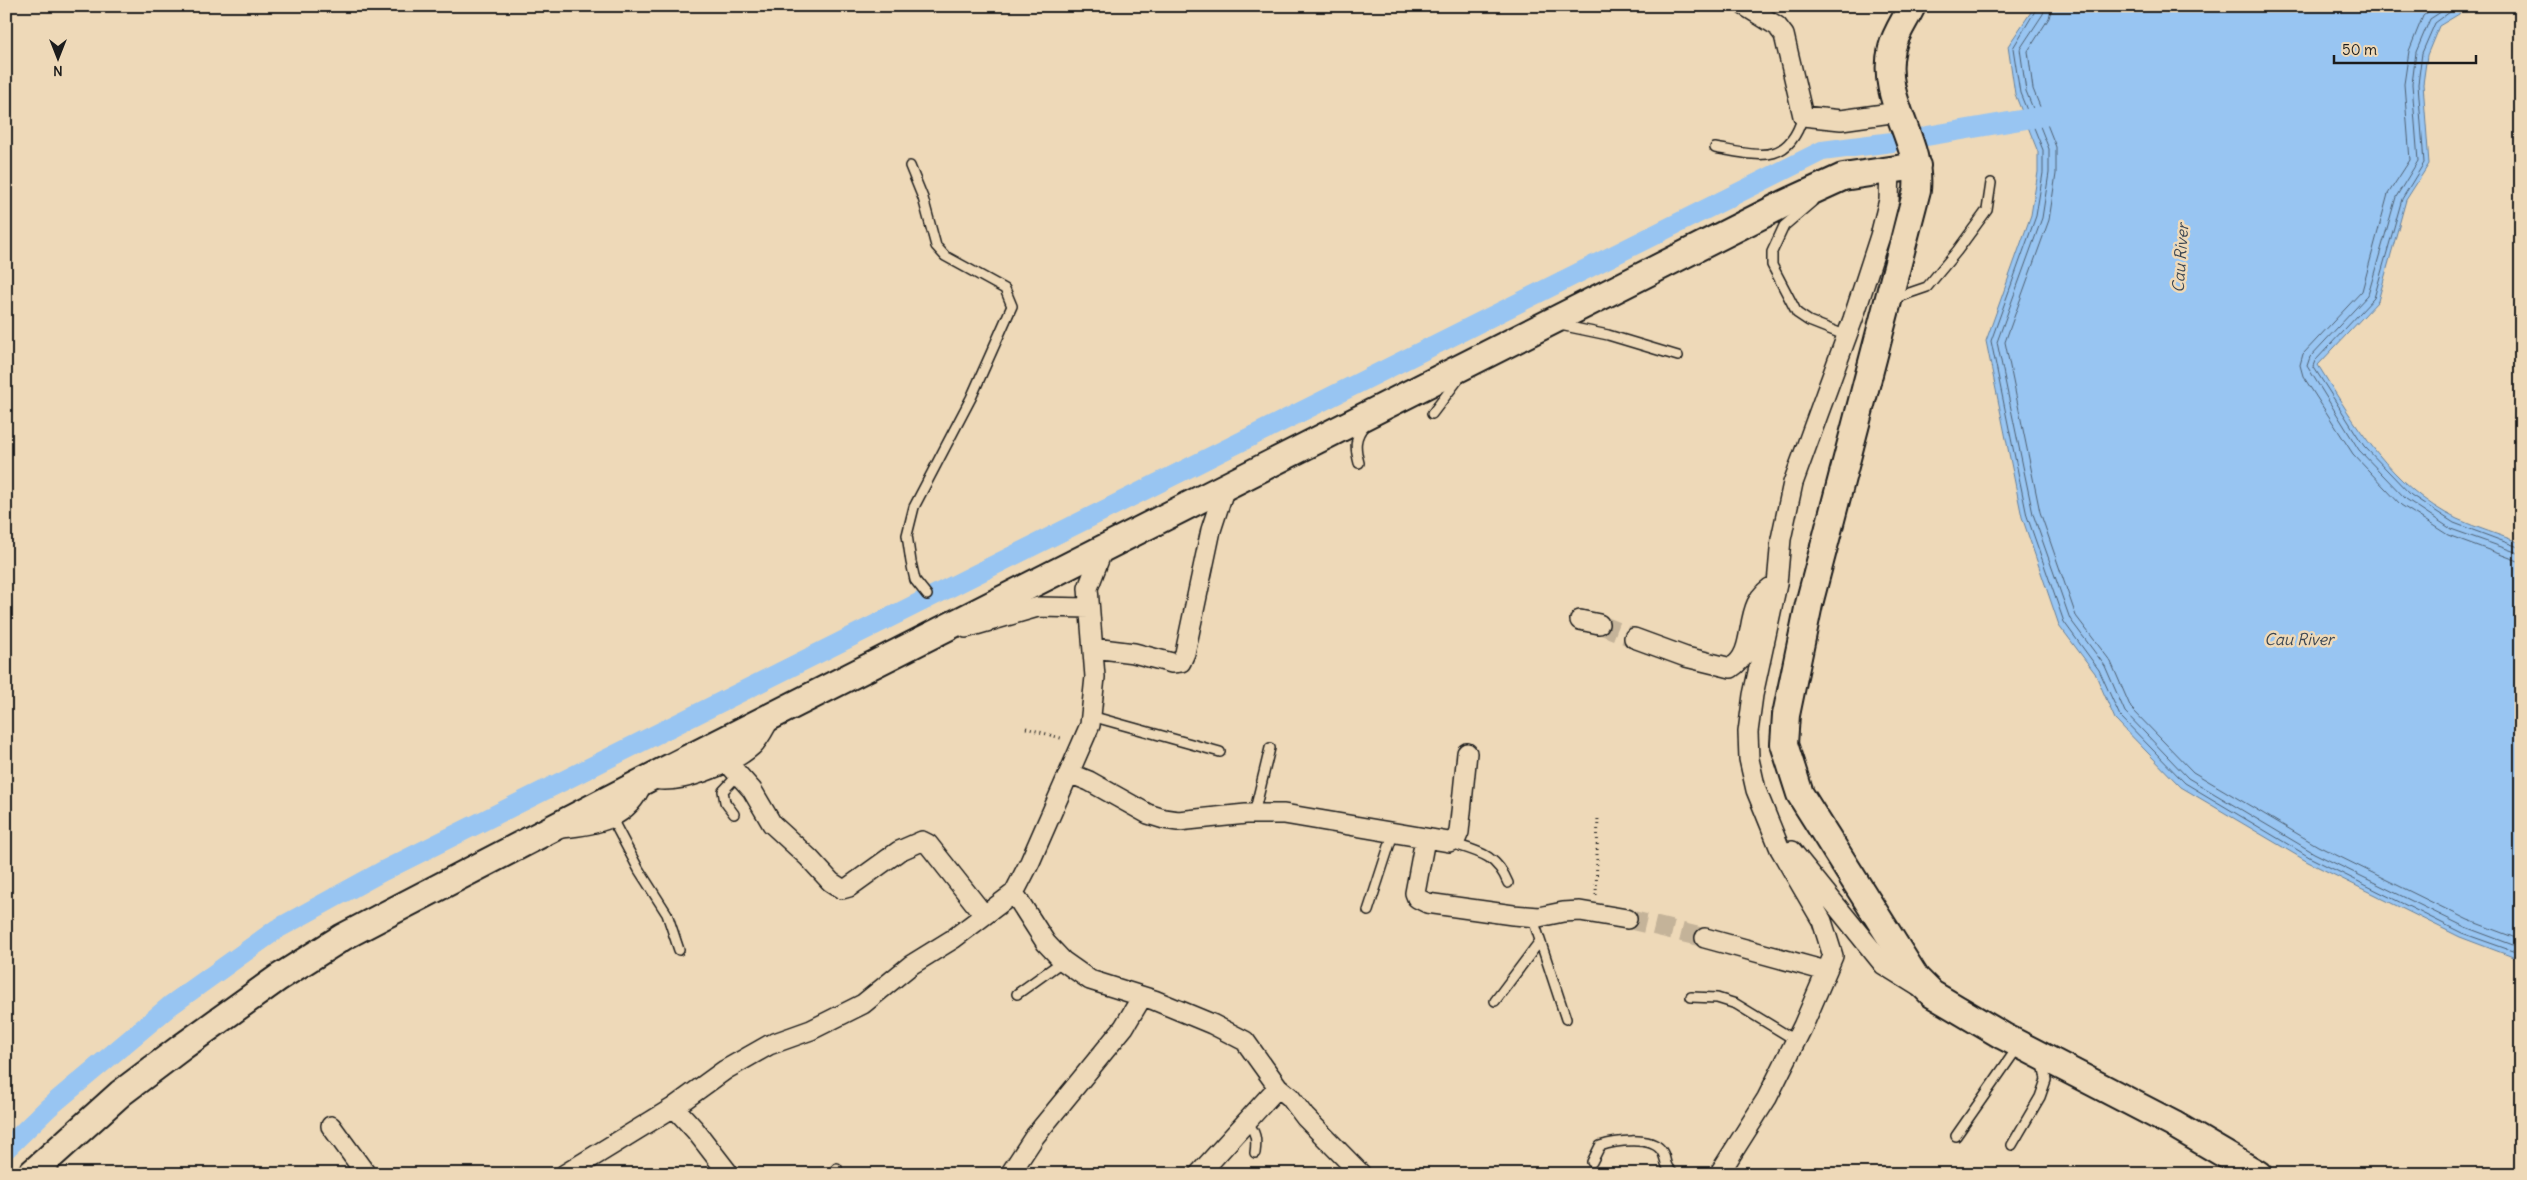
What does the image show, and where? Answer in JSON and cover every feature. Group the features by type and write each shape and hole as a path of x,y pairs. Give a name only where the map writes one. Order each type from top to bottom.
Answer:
{"street":[{"path":"1744,6 1777,26 1784,35 1810,117 1841,120 1898,112"},
{"path":"1912,6 1892,47 1889,72 1898,112 1915,154 1917,190 1906,228 1890,300 1809,604 1786,715 1784,744 1800,794 1817,823 1916,978 1932,994"},
{"path":"31,1174 121,1093 278,978 343,938 552,828 772,716 947,622 1103,549 1833,181 1843,177 1917,166"},
{"path":"1719,1174 1767,1098 1833,956 1822,921 1780,849 1770,820 1756,790 1749,759 1748,732 1753,695 1777,584 1781,539 1793,482 1847,336 1880,236 1889,200 1890,170"},
{"path":"1094,648 1181,662 1185,653 1211,530 1226,487"},
{"path":"565,1174 674,1107 725,1070 769,1045 811,1030 864,1004 912,965 953,939 1014,894 1069,773 1091,716 1095,677 1088,588 1092,573 1103,549"},
{"path":"1634,638 1686,657 1731,668 1742,660 1757,600 1764,590 1777,584"},
{"path":"947,622 962,629 1038,607 1089,608"},
{"path":"1580,620 1599,624"},
{"path":"733,769 736,758 754,745 772,716"},
{"path":"1069,773 1089,781 1148,814 1164,819 1178,821 1254,814 1284,814 1449,842 1456,839 1459,832 1467,753"},
{"path":"647,780 669,782 733,769"},
{"path":"733,769 752,790 772,824 810,858 831,882 842,889 849,887 899,851 922,841 928,844 984,915"},
{"path":"552,828 586,826 611,817 637,796 647,780"},
{"path":"1770,820 1832,903 1884,965 1902,979 1932,994 2031,1051 2173,1124 2258,1174"},
{"path":"1425,839 1415,893 1417,898 1427,903 1532,916 1563,912 1596,913 1628,919"},
{"path":"1014,894 1034,926 1063,961 1090,980 1142,997 1212,1024 1245,1041 1278,1087 1290,1097 1305,1117 1361,1174"},
{"path":"1705,938 1826,971"},
{"path":"1010,1174 1034,1136 1124,1027 1142,997"},
{"path":"1199,1174 1278,1087"},
{"path":"674,1107 695,1130 729,1174"},
{"path":"331,1126 366,1174"}],"lane":[{"path":"1715,148 1769,156 1783,150 1794,140 1810,117"},
{"path":"910,166 923,198 936,246 945,256 1005,289 1012,306 971,398 914,507 907,535 911,562 915,580 928,595"},
{"path":"1833,181 1784,226 1772,252 1772,265 1797,313 1809,321 1847,336"},
{"path":"1890,300 1927,287 1957,251 1986,210 1991,183"},
{"path":"1550,323 1608,335 1678,356"},
{"path":"1432,414 1467,366"},
{"path":"1360,463 1355,448 1359,432 1377,412"},
{"path":"1091,716 1220,752"},
{"path":"1254,814 1270,748"},
{"path":"733,769 723,791 725,802 734,814"},
{"path":"611,817 639,870 667,914 679,950"},
{"path":"1368,911 1393,834"},
{"path":"1449,842 1483,854 1502,868 1508,883"},
{"path":"1532,916 1566,1019"},
{"path":"1495,1001 1540,941"},
{"path":"1017,994 1063,961"},
{"path":"1691,997 1717,998 1729,1001 1795,1040"},
{"path":"1956,1136 2031,1051 2046,1080 2040,1097 2012,1145"},
{"path":"1246,1121 1254,1129 1257,1140 1255,1153"},
{"path":"1592,1162 1600,1146 1613,1142 1640,1141 1653,1143 1662,1151 1666,1168 1674,1174"}],"path":[{"path":"1026,728 1081,744"},
{"path":"1596,913 1598,816"}],"water":[{"name":"Cau River","path":"2035,6 2464,6 2459,14 2439,26 2427,55 2423,84 2429,164 2406,200 2378,301 2318,365 2361,431 2394,472 2413,490 2434,506 2457,519 2521,543 2521,960 2460,937 2308,862 2181,787 2115,719 2095,673 2059,625 2022,517 1986,341 2031,215 2038,172 2038,152 2015,94 2008,46"}],"waterway":[{"path":"1927,136 2050,115"},
{"path":"6,1149 48,1108 171,1005 277,929 383,871 1822,151 1892,142"}],"tunnel":[{"path":"1599,624 1634,638"},
{"path":"1627,919 1705,938"}]}
